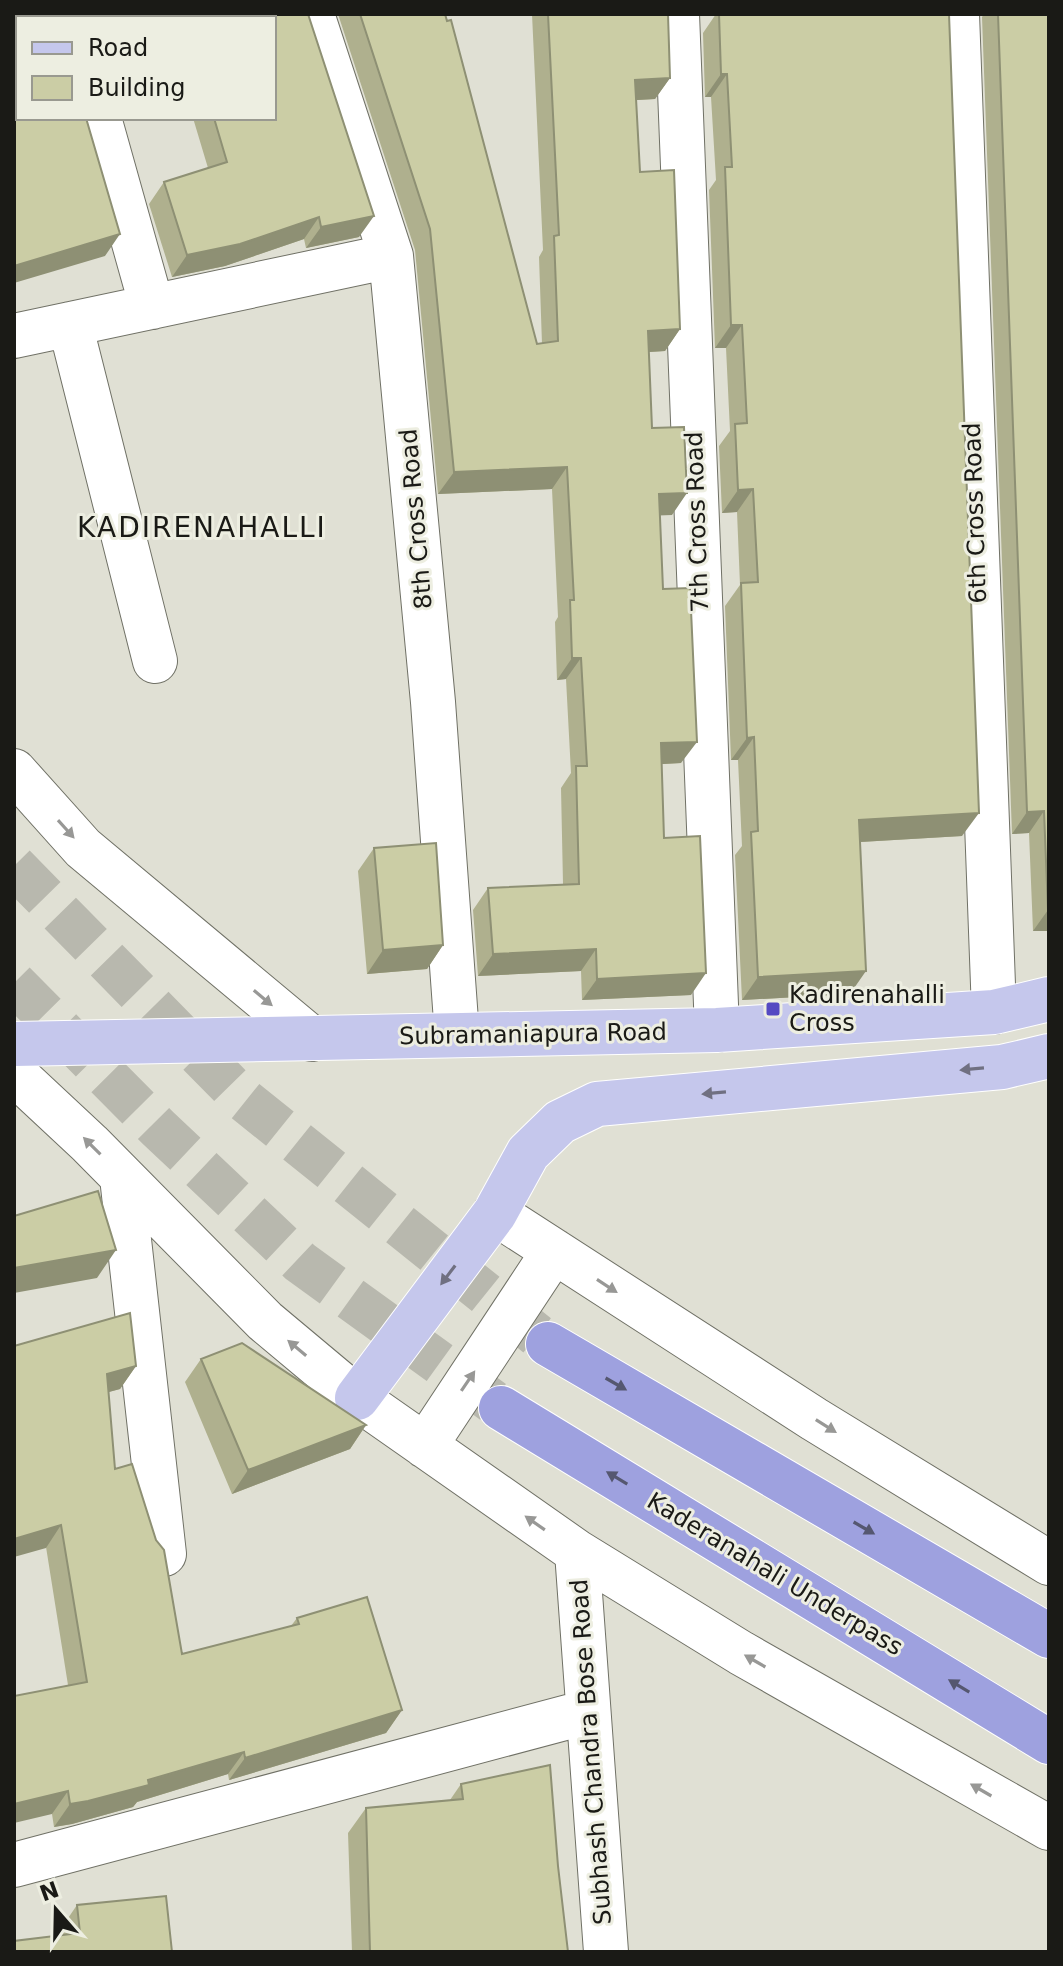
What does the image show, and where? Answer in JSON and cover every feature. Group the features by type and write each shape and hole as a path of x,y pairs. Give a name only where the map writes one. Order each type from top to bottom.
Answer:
{"highway":[{"path":"548,1344 1049,1636"},
{"name":"Kaderanahali Underpass","path":"501,1408 1049,1742"}],"main road":[{"name":"Subramaniapura Road","path":"14,1044 717,1030 994,1012 1049,999"},
{"path":"357,1398 495,1213 528,1153 560,1122 597,1104 1002,1067 1049,1056"}],"street":[{"name":"8th Cross Road","path":"312,14 391,256 433,702 457,1035"},
{"name":"7th Cross Road","path":"677,14 717,1030"},
{"name":"6th Cross Road","path":"957,14 994,1012"},
{"path":"100,120 152,307"},
{"path":"14,336 391,256"},
{"path":"70,324 155,661"},
{"path":"14,771 83,848 312,1039"},
{"path":"14,1073 90,1144 265,1321 357,1398 577,1552 741,1653 1049,1828"},
{"path":"122,1177 164,1554"},
{"path":"495,1213 814,1419 1049,1563"},
{"path":"425,1446 554,1251"},
{"name":"Subhash Chandra Bose Road","path":"577,1552 606,1952"},
{"path":"14,1865 587,1712"}],"building":[{"path":"14,14 69,14 72,16 16,16 16,120 87,120 120,234 14,266"},
{"path":"308,14 374,216 321,227 319,217 240,244 187,255 164,182 227,162 215,120 276,120 276,16 100,16"},
{"path":"360,14 445,14 447,21 451,20 537,344 558,341 554,236 559,235 548,14 668,14 670,78 635,80 640,172 674,170 680,329 648,331 652,428 684,427 687,493 659,494 663,589 690,588 697,742 661,743 664,838 700,836 706,973 597,979 596,949 493,954 488,888 579,884 576,766 587,766 581,658 572,658 570,600 574,600 567,467 454,472 430,229"},
{"path":"719,14 949,14 979,813 859,820 866,971 758,977 751,832 758,831 754,737 747,738 741,583 758,582 753,489 738,490 735,424 747,423 742,325 731,325 725,167 732,167 727,74 721,74"},
{"path":"998,14 1049,14 1049,910 1044,811 1027,812"},
{"path":"436,843 443,945 383,950 374,848"},
{"path":"98,1191 116,1250 14,1268 14,1216"},
{"path":"130,1313 136,1366 107,1374 115,1469 132,1464 156,1540 164,1550 182,1654 299,1624 297,1618 367,1597 402,1710 245,1758 244,1752 148,1780 149,1785 88,1801 70,1804 68,1791 14,1804 14,1696 87,1682 61,1525 14,1539 14,1346"},
{"path":"242,1343 366,1425 248,1470 201,1359"},
{"path":"550,1765 568,1952 370,1952 366,1808 463,1799 461,1784"},
{"path":"166,1896 172,1952 14,1952 14,1941 80,1933 77,1905"}],"tunnel":[{"path":"14,866 243,1099 548,1344"},
{"path":"14,983 158,1128 300,1262 496,1404"}],"place":[{"name":"Kadirenahalli Cross","path":"773,1009"}],"district":[{"name":"KADIRENAHALLI","path":"202,527"}]}
